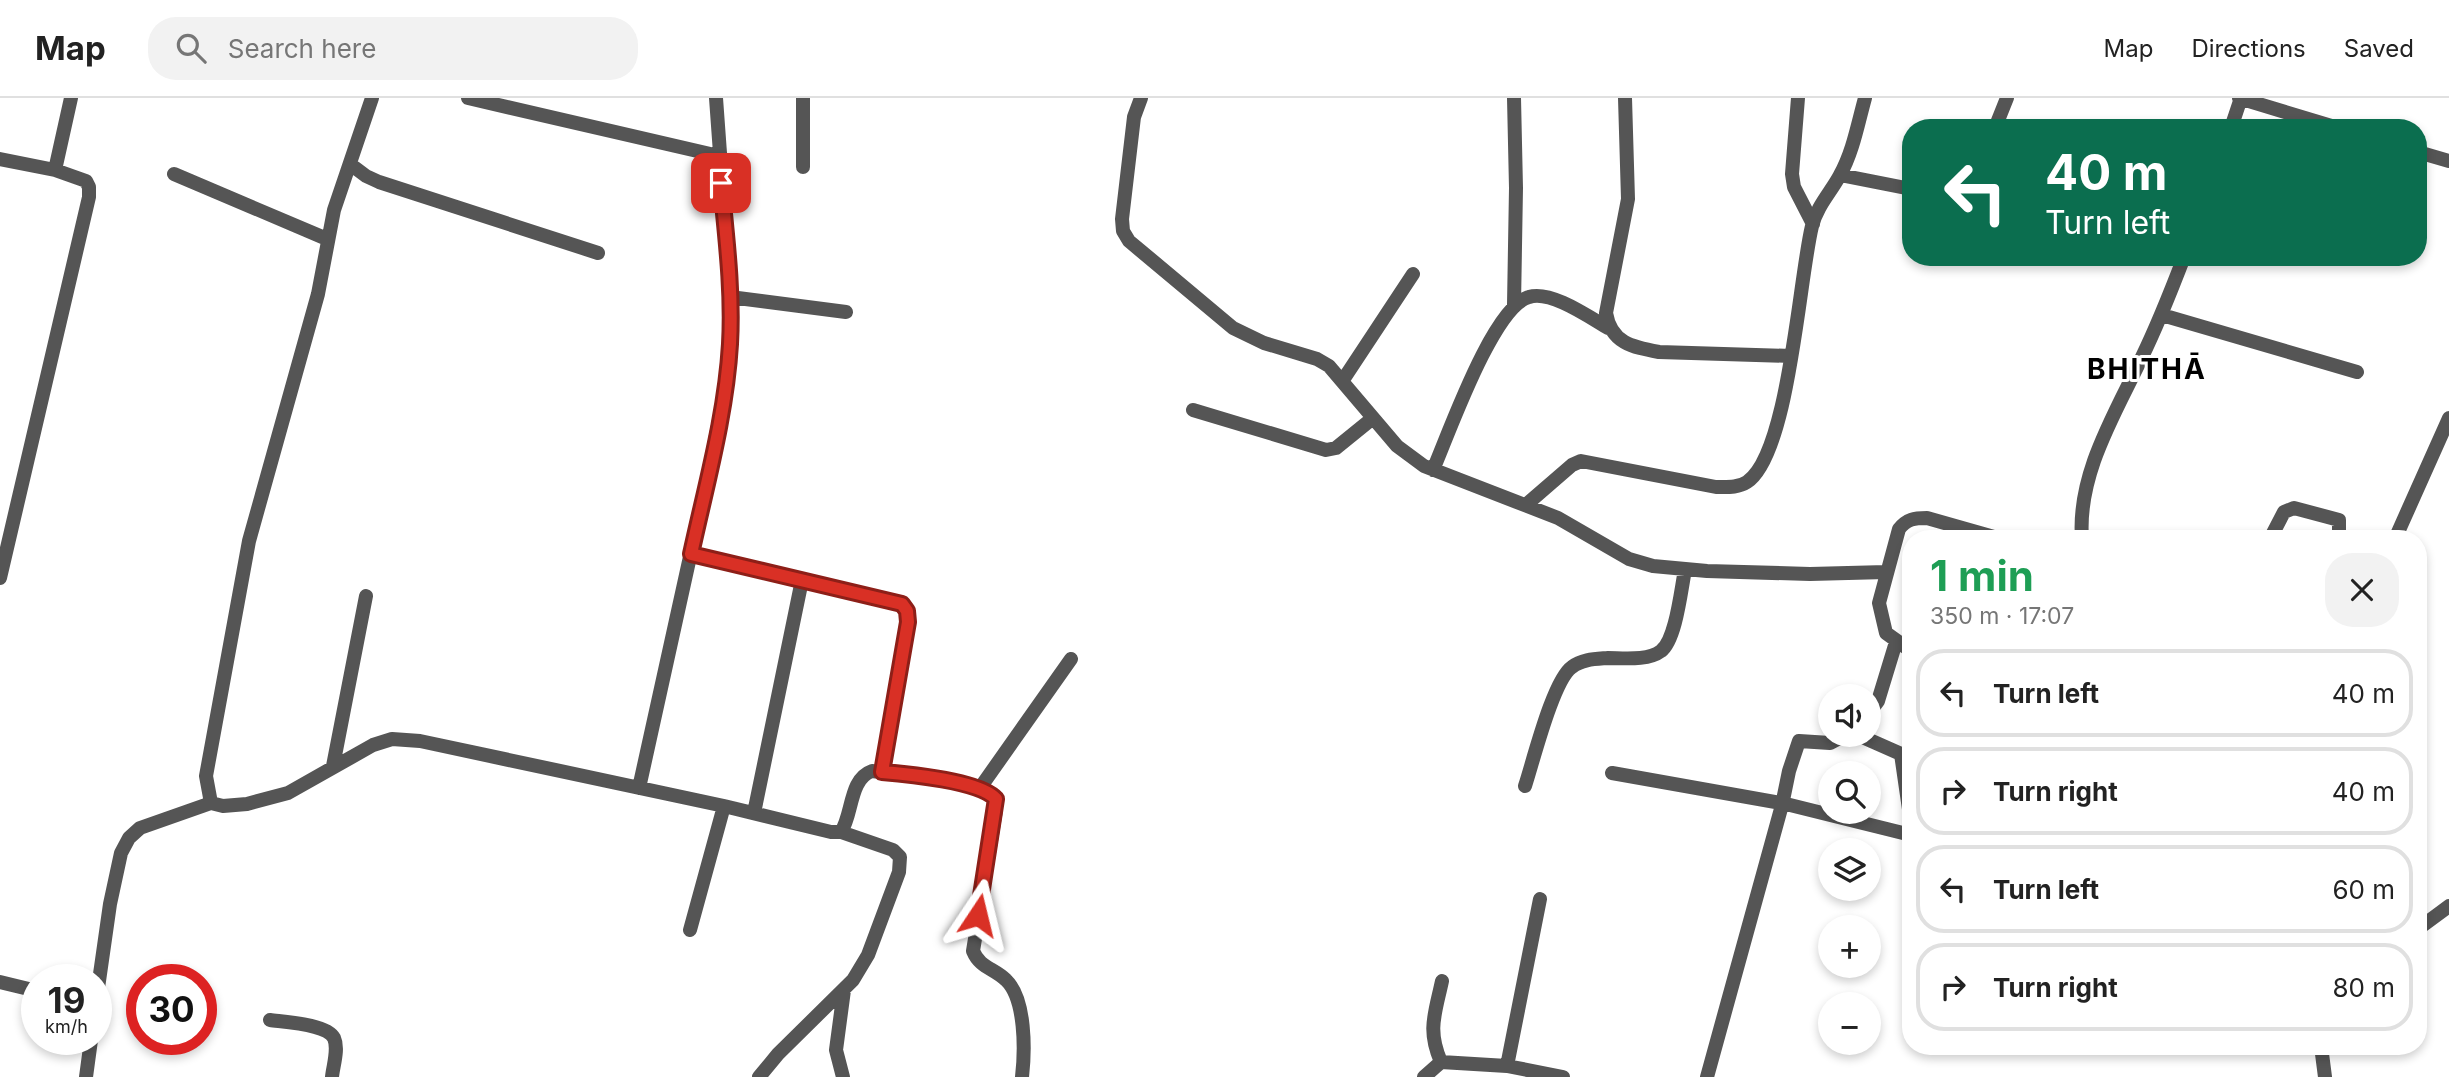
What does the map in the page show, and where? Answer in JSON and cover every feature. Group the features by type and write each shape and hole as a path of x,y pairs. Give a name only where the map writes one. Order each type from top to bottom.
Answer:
{"street":[{"path":"55,170 71,98"},
{"path":"211,803 206,776 249,541 318,294 334,210 372,98"},
{"path":"468,98 719,156"},
{"path":"639,788 727,379 730,297 716,98"},
{"path":"803,98 803,166"},
{"path":"1141,98 1134,117 1122,219 1123,231 1129,241 1233,328 1264,343 1317,359 1329,366 1397,446 1433,470 1527,504 1558,518 1629,559 1653,566 1780,574 1886,572"},
{"path":"1514,98 1514,305"},
{"path":"1608,328 1606,313 1628,199 1625,98"},
{"path":"1798,98 1792,174 1794,187 1813,224"},
{"path":"1527,504 1572,465 1581,461 1716,487 1738,487 1761,469 1775,435 1813,224 1824,197 1840,175 1865,98"},
{"path":"1999,119 2007,98"},
{"path":"2234,119 2240,98 2309,119"},
{"path":"2427,155 2449,161"},
{"path":"0,159 55,170 86,181 89,187 89,197 0,578"},
{"path":"350,164 379,182 598,253"},
{"path":"174,174 327,239"},
{"path":"1840,175 1902,187"},
{"path":"2081,530 2085,493 2094,458 2162,315 2181,266"},
{"path":"1343,380 1413,274"},
{"path":"1433,470 1489,341 1514,305 1530,296 1544,296 1571,307 1608,328 1619,339 1639,348 1659,352 1791,356"},
{"path":"730,297 846,312"},
{"path":"2162,315 2357,372"},
{"path":"1193,410 1326,450 1336,448 1373,418"},
{"path":"2399,530 2449,418"},
{"path":"2275,530 2284,512 2294,508 2339,520 2339,530"},
{"path":"1902,646 1886,633 1879,603 1899,529 1905,522 1915,518 1968,530"},
{"path":"691,554 902,604 907,611 908,622 882,772"},
{"path":"1525,786 1550,709 1570,668 1583,661 1643,657 1660,653 1667,645 1673,630 1685,570"},
{"path":"754,813 802,580"},
{"path":"332,766 366,596"},
{"path":"1881,691 1896,642"},
{"path":"980,788 1071,659"},
{"path":"101,964 121,853 129,838 140,828 211,803 223,806 247,804 288,793 332,766 382,741 406,739 724,806 819,831 841,832 893,850 901,861 887,907 868,955 853,981 778,1055 760,1077"},
{"path":"1707,1077 1789,771 1799,741 1818,742"},
{"path":"1881,745 1901,754 1902,761"},
{"path":"841,832 848,820 857,782 864,774 872,772 980,788 989,791 996,799 973,951 977,961 1006,980 1015,992 1023,1037 1022,1077"},
{"path":"1612,773 1786,804 1902,833"},
{"path":"690,930 724,806"},
{"path":"1507,1066 1540,899"},
{"path":"2427,922 2449,906"},
{"path":"1441,1062 1433,1043 1432,1028 1442,981"},
{"path":"0,982 21,987"},
{"path":"842,1077 836,1051 844,990"},
{"path":"270,1020 322,1028 331,1034 336,1049 332,1077"},
{"path":"86,1077 89,1055"},
{"path":"2321,1055 2325,1077"},
{"path":"1423,1077 1441,1062 1507,1066 1563,1077"}],"district":[{"name":"BHITHĀ","path":"2147,369"}],"route":[{"path":"721,183 730,291 730,342 727,379 691,554 902,604 907,611 908,622 882,772 971,785 989,791 996,799 978,915"}]}
